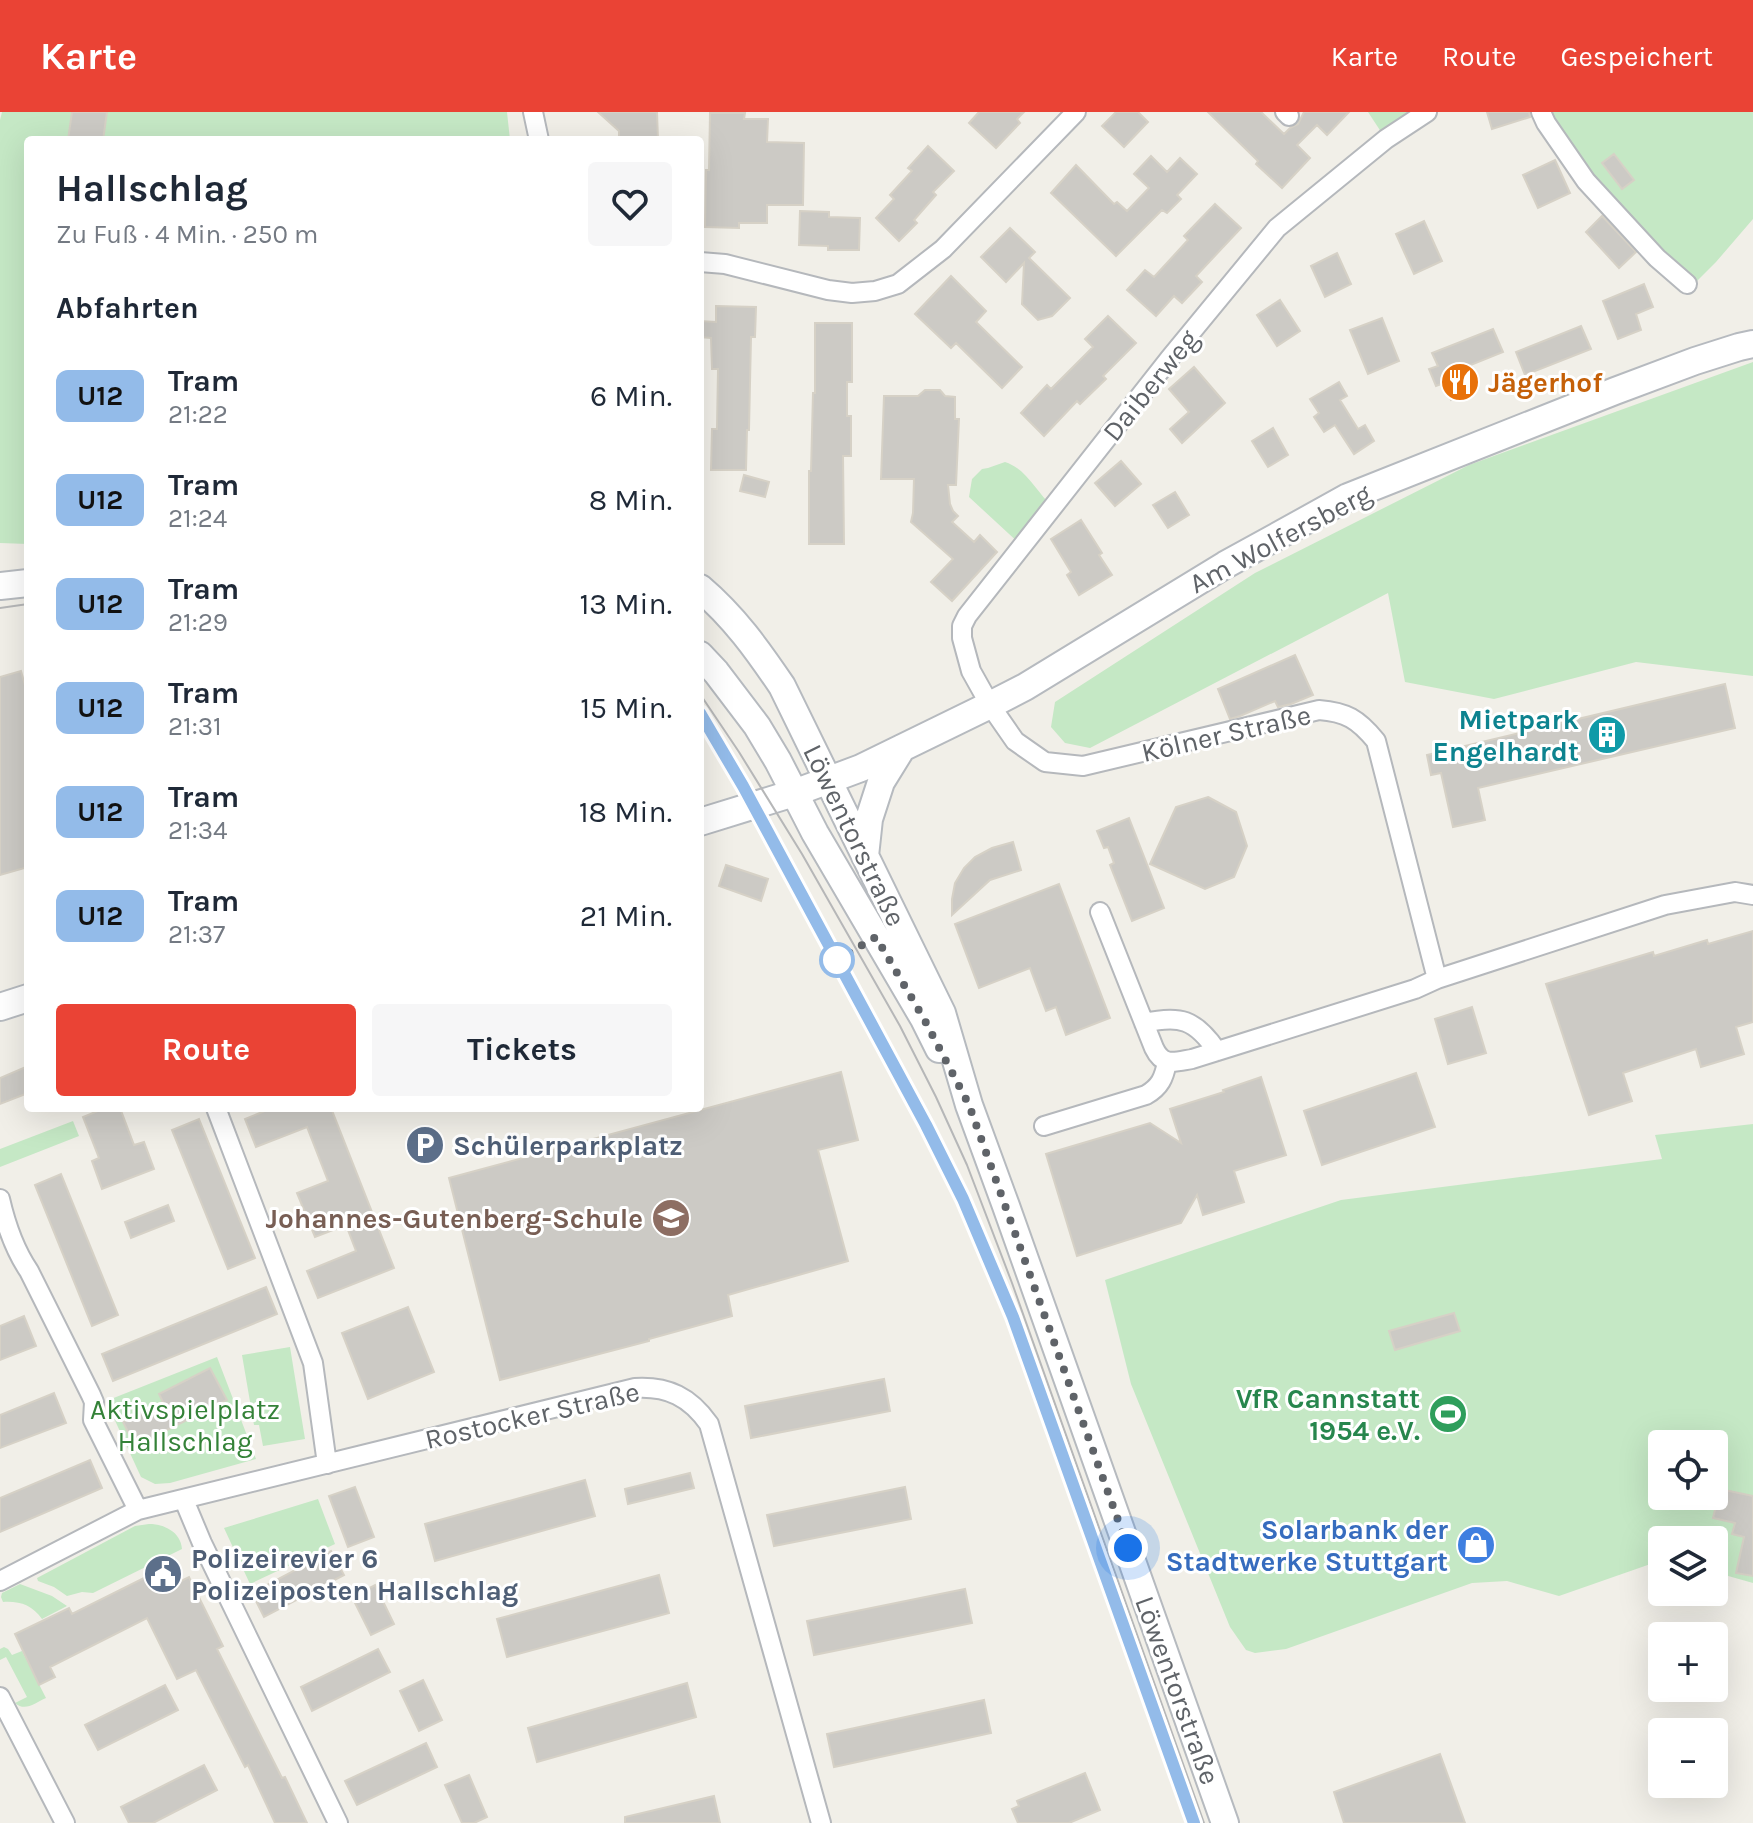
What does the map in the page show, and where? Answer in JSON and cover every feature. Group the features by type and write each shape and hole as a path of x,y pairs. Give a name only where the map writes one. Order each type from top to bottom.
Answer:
{"main road":[{"name":"Am Wolfersberg","path":"704,821 829,781 990,705 1025,687 1225,565 1348,497 1695,361 1753,344"},
{"path":"0,586 24,583"},
{"name":"Löwentorstraße","path":"704,591 750,639 782,686 942,1013 969,1105 1225,1823"},
{"name":"Löwentorstraße","path":"704,659 750,717 778,761 815,833 924,1019 969,1105"},
{"path":"865,856 869,819 881,782 902,747"},
{"path":"0,1007 24,999"}],"street":[{"path":"533,112 538,136"},
{"path":"704,262 725,264 828,290 852,293 875,291 898,284 943,249 1076,112"},
{"name":"Daiberweg","path":"990,705 966,656 962,626 967,616 1170,358 1277,228 1386,139 1427,112"},
{"path":"1541,112 1586,181 1657,258 1687,284"},
{"name":"Kölner Straße","path":"990,705 1015,741 1045,762 1083,766 1319,710 1338,711 1362,723 1376,741 1437,979"},
{"path":"1100,912 1157,1055 1167,1062 1192,1059 1415,989 1437,979 1665,905 1735,892 1753,895"},
{"path":"1144,1023 1177,1019 1196,1027 1208,1037 1217,1051"},
{"path":"1044,1126 1146,1095 1162,1081 1167,1062"},
{"path":"218,1112 313,1363 327,1464"},
{"path":"0,1199 5,1222 19,1256 91,1395 94,1402 93,1420 138,1510"},
{"name":"Rostocker Straße","path":"0,1581 138,1510 635,1388 653,1387 687,1400 709,1424 821,1823"},
{"path":"184,1500 338,1823"},
{"path":"0,1697 65,1823"}],"green space":[{"path":"2,112 507,112 510,136 24,136 24,544 0,543"},
{"path":"1368,112 1435,112 1389,144"},
{"path":"1538,112 1753,112 1753,219 1689,289"},
{"path":"1753,362 1753,676 1636,662 1494,699 1405,682 1388,593 1090,748 1065,743 1051,727 1055,702 1255,573 1469,465"},
{"path":"1005,462 1025,475 1053,507 1022,546 969,497 972,479 982,469"},
{"path":"73,1121 79,1136 0,1167 0,1149"},
{"name":"VfR Cannstatt 1954 e.V.","path":"1753,1124 1753,1583 1728,1576 1728,1526 1648,1526 1648,1565 1559,1596 1507,1581 1472,1583 1286,1649 1255,1653 1246,1650 1230,1627 1131,1384 1105,1280 1341,1200 1662,1159 1655,1135"},
{"path":"290,1347 305,1439 263,1446 259,1425 254,1425 242,1355"},
{"name":"Aktivspielplatz Hallschlag","path":"217,1357 256,1459 170,1483 155,1484 141,1477 106,1401"},
{"path":"318,1499 335,1544 250,1584 224,1528"},
{"path":"149,1524 171,1530 179,1538 182,1549 93,1593 67,1596 38,1581 37,1578 135,1526"},
{"path":"20,1584 52,1596 67,1606 42,1619 25,1605 3,1602 2,1593"},
{"path":"4,1647 12,1655 22,1651 46,1698 26,1707 15,1703 27,1697 6,1657 0,1660 0,1649"}],"building":[{"path":"72,112 107,112 104,136 69,136"},
{"path":"598,112 657,112 658,136 619,136 619,131"},
{"path":"979,112 1024,112 1017,119 1020,123 996,148 969,123"},
{"path":"1116,112 1138,112 1148,122 1124,147 1102,126"},
{"path":"1208,112 1261,112 1284,134 1298,124 1304,112 1349,112 1327,135 1317,125 1297,145 1310,158 1282,188"},
{"path":"1487,112 1529,112 1530,117 1492,129"},
{"path":"710,113 745,113 744,119 768,119 767,142 804,143 803,205 767,205 767,223 739,223 739,228 705,227"},
{"path":"928,146 954,171 933,192 936,195 914,220 917,223 899,241 876,218 894,199 890,195 912,171 908,168"},
{"path":"1614,154 1634,180 1622,189 1602,163"},
{"path":"1151,156 1167,172 1180,158 1197,174 1177,195 1181,199 1167,213 1162,210 1116,256 1051,193 1076,165 1114,204 1117,202 1127,211 1149,188 1134,174"},
{"path":"1555,160 1570,193 1538,208 1523,175"},
{"path":"1215,204 1241,228 1196,276 1202,282 1182,303 1174,296 1156,316 1127,290 1145,270 1154,277 1188,240 1184,236"},
{"path":"800,211 829,212 829,217 860,218 859,250 828,250 828,246 799,245"},
{"path":"1602,216 1636,252 1619,268 1586,232"},
{"path":"1424,221 1442,261 1414,274 1396,234"},
{"path":"1010,228 1035,252 1029,258 1070,298 1052,316 1038,320 1022,304 1024,263 1006,282 981,257"},
{"path":"1337,253 1351,284 1325,297 1311,266"},
{"path":"951,276 986,311 976,322 1022,367 1002,388 956,343 951,348 915,314"},
{"path":"1644,284 1653,307 1636,314 1641,330 1618,339 1603,301"},
{"path":"1280,300 1300,331 1277,346 1257,315"},
{"path":"716,306 756,307 755,337 751,337 746,470 711,470 712,429 717,429 718,369 712,369 711,338 704,337 704,321 716,322"},
{"path":"1108,316 1136,343 1103,376 1106,379 1080,404 1077,401 1044,436 1021,413 1047,385 1051,389 1093,347 1085,339"},
{"path":"1382,318 1399,361 1368,374 1350,330"},
{"path":"815,323 852,323 852,382 847,382 851,456 843,456 844,544 809,544"},
{"path":"1581,326 1591,349 1525,375 1516,352"},
{"path":"1493,329 1503,352 1468,366 1477,389 1451,400 1444,383 1436,386 1429,369 1438,366 1432,353"},
{"path":"1194,367 1225,403 1182,443 1170,429 1189,412 1169,389"},
{"path":"1339,382 1347,396 1340,400 1358,429 1365,425 1374,441 1354,454 1335,425 1324,432 1314,417 1319,413 1310,399"},
{"path":"925,390 940,390 945,396 955,397 955,419 959,419 956,485 948,485 950,504 958,516 952,522 974,542 980,535 997,552 952,601 931,582 953,559 911,522 914,479 881,479 884,396 918,396"},
{"path":"1273,428 1288,455 1268,467 1252,441"},
{"path":"1121,461 1141,484 1115,506 1095,483"},
{"path":"744,475 769,482 765,497 740,491"},
{"path":"1175,492 1189,515 1168,528 1153,505"},
{"path":"1081,520 1112,575 1079,595 1067,575 1071,572 1051,539"},
{"path":"1295,655 1313,695 1278,707 1275,701 1230,719 1218,689"},
{"path":"21,671 24,682 24,868 0,875 0,677"},
{"name":"Mietpark Engelhardt","path":"1725,684 1735,728 1478,788 1485,820 1453,827 1441,773 1431,775 1427,755"},
{"path":"1208,797 1236,812 1247,846 1234,877 1205,889 1150,864 1176,807"},
{"path":"1129,818 1164,908 1132,921 1110,865 1114,863 1108,847 1104,848 1097,831"},
{"path":"1013,842 1021,870 990,880 952,915 955,883 964,868 975,857"},
{"path":"726,865 768,879 761,901 719,886"},
{"path":"1059,884 1110,1018 1066,1035 1056,1007 1046,1011 1030,968 979,988 955,924"},
{"path":"1753,931 1753,1022 1736,1027 1744,1054 1701,1067 1696,1049 1623,1073 1632,1101 1589,1115 1546,984 1653,952 1654,956 1707,940 1708,944"},
{"path":"1472,1007 1486,1053 1448,1064 1435,1019"},
{"path":"24,1068 24,1095 0,1104 0,1078"},
{"path":"841,1072 858,1140 818,1150 848,1261 728,1295 732,1316 500,1380 449,1178 693,1112 704,1112 704,1109"},
{"path":"1416,1073 1435,1127 1322,1165 1304,1111"},
{"path":"1261,1077 1286,1155 1234,1171 1244,1202 1203,1215 1197,1195 1181,1223 1077,1256 1046,1154 1150,1123 1181,1143 1170,1109"},
{"path":"95,1112 122,1112 134,1145 144,1142 154,1169 102,1189 92,1161 99,1158 83,1117"},
{"path":"262,1112 333,1112 394,1268 318,1298 307,1271 356,1251 346,1225 315,1237 297,1193 328,1181 307,1127 256,1147 245,1119"},
{"path":"199,1119 255,1258 228,1269 172,1130"},
{"path":"61,1174 118,1315 92,1326 35,1185"},
{"path":"168,1205 174,1221 131,1238 125,1222"},
{"path":"266,1287 277,1314 113,1381 102,1354"},
{"path":"408,1307 434,1372 368,1399 342,1333"},
{"path":"1454,1313 1460,1331 1395,1350 1389,1331"},
{"path":"24,1316 36,1346 0,1360 0,1326"},
{"path":"210,1368 227,1400 135,1446 123,1422 163,1402 159,1394"},
{"path":"884,1379 890,1411 751,1438 745,1406"},
{"path":"54,1393 66,1423 0,1448 0,1415"},
{"path":"90,1460 102,1488 0,1532 0,1498"},
{"path":"690,1473 694,1488 628,1504 625,1489"},
{"path":"585,1480 595,1516 435,1561 425,1524"},
{"path":"355,1487 374,1537 348,1547 329,1496"},
{"path":"905,1487 911,1519 774,1546 767,1515"},
{"path":"1728,1491 1753,1496 1753,1576 1736,1573 1744,1537 1732,1534 1735,1523 1713,1518 1715,1510 1728,1510"},
{"path":"331,1551 344,1575 264,1617 252,1593"},
{"path":"160,1570 173,1585 189,1577 223,1646 217,1649 307,1823 275,1823 248,1765 245,1767 196,1670 177,1679 147,1618 50,1667 55,1677 39,1685 15,1634 69,1608 72,1614"},
{"path":"659,1575 669,1613 507,1657 497,1619"},
{"path":"375,1585 394,1624 371,1635 352,1597"},
{"path":"965,1589 972,1623 814,1655 807,1621"},
{"path":"378,1649 390,1672 312,1711 301,1687"},
{"path":"423,1680 442,1720 419,1731 400,1691"},
{"path":"687,1683 696,1717 537,1762 528,1728"},
{"path":"165,1685 178,1710 98,1750 85,1725"},
{"path":"984,1700 991,1733 834,1767 827,1734"},
{"path":"426,1743 437,1767 357,1805 345,1781"},
{"path":"1440,1754 1465,1823 1344,1823 1334,1792"},
{"path":"204,1765 217,1790 153,1823 129,1823 121,1807"},
{"path":"1085,1773 1100,1810 1069,1823 1018,1823 1012,1809 1019,1806 1017,1801"},
{"path":"469,1775 487,1817 474,1823 462,1823 445,1785"},
{"path":"714,1796 720,1823 625,1823 625,1817"}],"tram line":[{"path":"0,608 24,605"},
{"path":"704,700 802,854 900,1026 967,1165 1204,1823"},
{"name":"U12","path":"704,719 743,786 963,1199 1013,1317 1194,1823"},
{"path":"704,720 926,1125 963,1199 1014,1318"}],"place":[{"name":"Jägerhof","path":"1460,382"},
{"name":"Mietpark Engelhardt","path":"1607,735"},
{"name":"Schülerparkplatz","path":"425,1145"},
{"name":"Johannes-Gutenberg-Schule","path":"671,1218"},
{"name":"VfR Cannstatt 1954 e.V.","path":"1448,1414"},
{"name":"Solarbank der Stadtwerke Stuttgart","path":"1476,1545"},
{"name":"Polizeirevier 6 Polizeiposten Hallschlag","path":"163,1574"}],"route":[{"path":"837,960 876,937 969,1105 1128,1548"}]}
